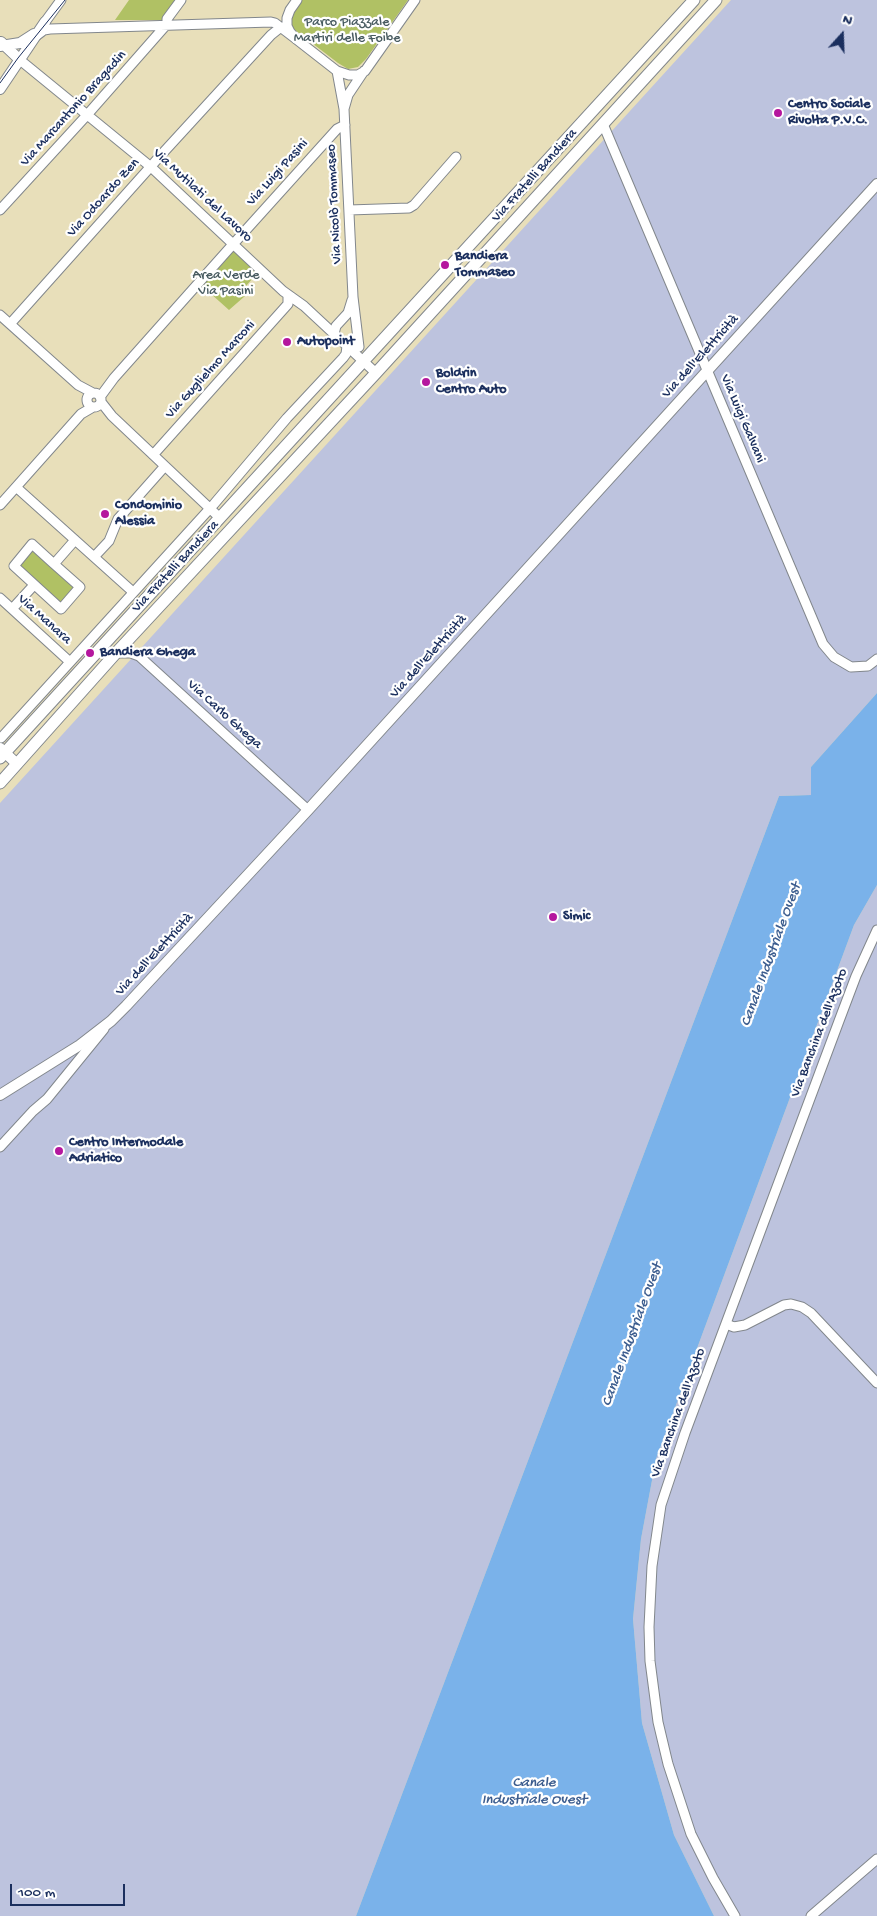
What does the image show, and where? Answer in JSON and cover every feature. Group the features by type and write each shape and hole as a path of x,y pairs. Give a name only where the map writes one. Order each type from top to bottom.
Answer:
{"main road":[{"name":"Via Fratelli Bandiera","path":"2,753 220,518 362,359 694,0"},
{"name":"Via Fratelli Bandiera","path":"0,783 116,653 716,0"}],"street":[{"path":"1,44 26,41 61,0"},
{"name":"Via Marcantonio Bragadin","path":"0,210 167,24 167,19 180,0"},
{"path":"296,39 287,26 290,10 298,0"},
{"path":"344,109 348,95 415,0"},
{"path":"0,89 44,22"},
{"path":"36,36 44,30 50,29 271,22 281,27 337,71 349,75 358,75 365,70"},
{"name":"Via Odoardo Zen","path":"10,324 271,35 281,27"},
{"path":"1,44 20,60"},
{"name":"Via Mutilati del Lavoro","path":"20,60 151,167 288,299"},
{"name":"Via Nicolò Tommaseo","path":"337,71 345,125 353,297 352,314 362,359"},
{"name":"Via Luigi Galvani","path":"603,124 823,644 834,657 848,665 861,668 874,662"},
{"name":"Via Luigi Pasini","path":"0,505 336,128 345,125"},
{"path":"349,210 409,208 414,205 456,157"},
{"name":"Via dell'Elettricità","path":"0,1147 33,1111 47,1099 111,1021 308,810 877,184"},
{"path":"288,299 301,304 376,372"},
{"name":"Via Guglielmo Marconi","path":"153,454 288,299"},
{"name":"Via Nicolò Tommaseo","path":"334,334 336,326 352,314"},
{"path":"0,315 112,416 220,518"},
{"path":"347,346 358,344"},
{"name":"Via Fratelli Bandiera","path":"0,738 210,508 287,418 343,358 346,354 347,346"},
{"path":"94,557 108,542 118,519 165,466"},
{"path":"16,486 133,592"},
{"path":"54,564 75,540"},
{"path":"32,544 54,564 80,588 61,609 14,566 32,544"},
{"path":"12,609 34,585"},
{"name":"Via Manara","path":"0,598 70,662"},
{"name":"Via Carlo Ghega","path":"116,653 131,653 139,656 308,810"},
{"path":"2,753 17,764"},
{"name":"Via Banchina dell'Azoto","path":"735,1916 713,1878 692,1834 668,1764 658,1722 650,1661 649,1627 652,1566 661,1505 685,1433 856,976 877,930"},
{"path":"0,1095 80,1045 111,1021"},
{"path":"726,1324 734,1327 744,1325 784,1305 802,1306 811,1313 877,1383"},
{"path":"811,1916 877,1859"}],"shaded area":[{"path":"731,0 877,0 877,693 811,767 811,795 779,796 356,1916 0,1916 0,803"},
{"path":"877,885 877,1916 714,1916 674,1835 642,1723 633,1619 641,1539 656,1459 854,925"}],"green space":[{"path":"129,0 176,0 162,20 115,20"},
{"name":"Parco Piazzale Martiri delle Foibe","path":"301,0 408,0 366,59 358,67 348,69 291,27 289,20"},
{"name":"Area Verde Via Pasini","path":"234,249 258,272 241,292 245,296 229,310 201,285"},
{"path":"32,549 75,588 61,604 18,565"}],"water":[{"name":"Canale Industriale Ovest","path":"877,693 877,885 854,925 656,1459 641,1539 633,1619 642,1723 674,1835 714,1916 356,1916 779,796 811,795 811,767"}],"tram line":[{"path":"0,83 65,0"}],"place":[{"name":"Centro Sociale Rivolta P.V.C.","path":"778,113"},
{"name":"Bandiera Tommaseo","path":"445,265"},
{"name":"Autopoint","path":"287,342"},
{"name":"Boldrin Centro Auto","path":"426,382"},
{"name":"Condominio Alessia","path":"105,514"},
{"name":"Bandiera Ghega","path":"90,653"},
{"name":"Simic","path":"553,917"},
{"name":"Centro Intermodale Adriatico","path":"59,1151"}]}
